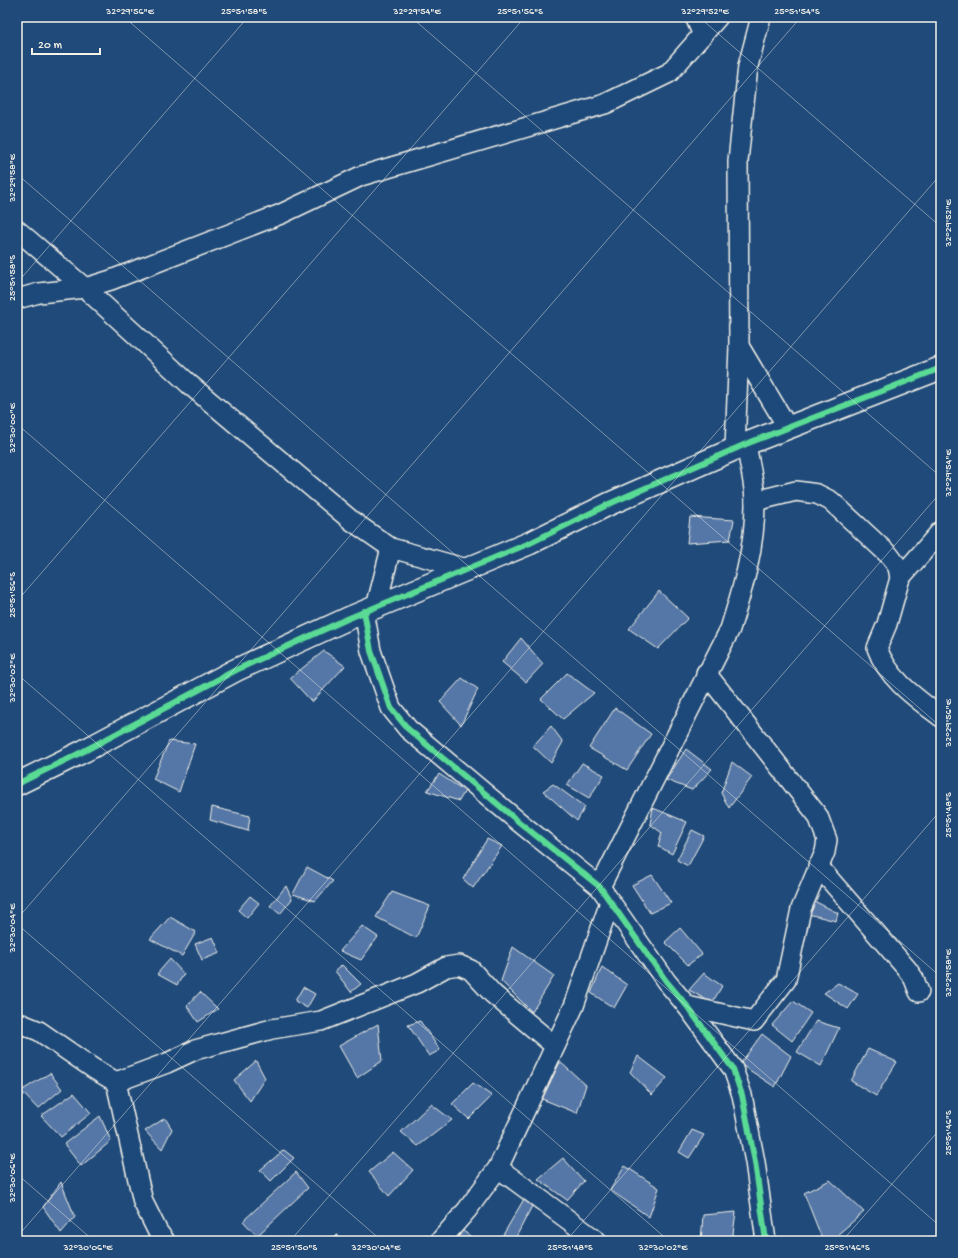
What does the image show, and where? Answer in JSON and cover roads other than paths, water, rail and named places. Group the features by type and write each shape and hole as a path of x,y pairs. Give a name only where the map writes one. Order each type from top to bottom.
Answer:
{"street":[{"path":"695,17 703,35"},
{"path":"17,299 39,293 85,288 111,280 281,214 361,176 605,104 669,73 718,17"},
{"path":"440,1241 467,1210 498,1168 574,1006 605,894 706,673 730,629 744,586 752,549 755,501 741,447 738,162 748,66 764,18"},
{"path":"17,230 85,288 196,389 352,521 390,548 467,569"},
{"path":"739,346 788,428"},
{"path":"17,784 84,752 236,670 370,609 530,543 609,504 741,447 941,368"},
{"path":"755,501 796,491 816,494 831,501 888,555 898,567 900,578"},
{"path":"941,531 900,578 887,624 877,648 882,662 906,690 941,717"},
{"path":"390,548 370,609 371,651 391,708 408,730 605,894 666,981 687,1006 733,1069 742,1095 755,1162 766,1241"},
{"path":"687,1006 754,1021 786,980 801,909 825,852 827,840 818,816 706,673"},
{"path":"818,866 907,969 914,979 919,992"},
{"path":"116,1082 167,1063 195,1050 272,1029 321,1021 417,983 446,968 459,965 471,970 493,994 555,1046"},
{"path":"17,1022 39,1032 116,1082 143,1202 158,1232 165,1241"},
{"path":"498,1168 591,1239"}]}
